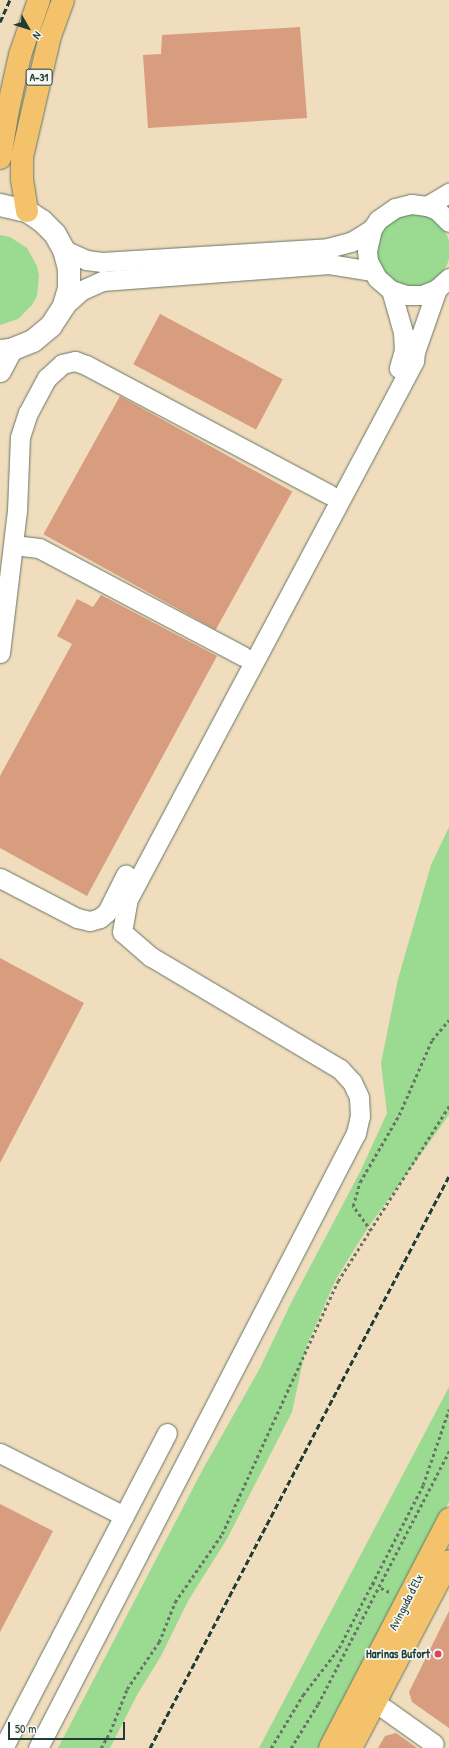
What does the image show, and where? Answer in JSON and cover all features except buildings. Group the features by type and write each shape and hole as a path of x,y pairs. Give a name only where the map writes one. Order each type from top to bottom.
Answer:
{"main road":[{"name":"A-31","path":"0,155 20,55 39,0"},
{"name":"A-31","path":"27,211 22,185 22,157 50,36 63,0"},
{"name":"Avinguda d'Elx","path":"330,1748 449,1519"},
{"name":"Avinguda d'Elx","path":"351,1748 446,1575"}],"street":[{"path":"428,206 449,193"},
{"path":"64,250 86,260 102,262 328,248 351,242 372,229 382,217 395,208 411,204 428,206 437,210 449,222"},
{"path":"0,205 27,211 51,230 64,250 69,269 69,288 64,306"},
{"path":"0,878 77,918 90,921 100,918 107,912 243,656 400,366 404,350 403,332 390,290 372,271 367,250 372,229"},
{"path":"0,371 6,351 33,341 51,326 64,306 82,290 102,282 329,264 372,271"},
{"path":"390,290 406,295 422,295 443,283"},
{"path":"400,366 414,352 443,283"},
{"path":"38,1748 162,1512 182,1467 356,1133 360,1116 357,1092 352,1082 340,1069 151,957 122,932 128,899 390,409 414,361 414,352"},
{"path":"0,653 14,545 22,431 28,413 47,378 62,364 75,361 86,365 330,495"},
{"path":"14,545 39,548 243,656"},
{"path":"3,1748 167,1433"},
{"path":"0,1453 124,1516"},
{"path":"375,1702 434,1744"}],"path":[{"path":"371,1231 352,1206 360,1182 399,1116 432,1040 449,1020"},
{"path":"100,1748 110,1732 127,1689 159,1642 175,1602 222,1534 338,1281 449,1106"},
{"path":"271,1748 303,1695 339,1648 423,1486 449,1409"},
{"path":"291,1748 318,1704 449,1451"},
{"path":"372,1583 376,1585"}],"green space":[{"path":"413,213 427,216 439,224 447,236 450,250 447,264 439,276 427,284 413,287 399,284 387,276 379,264 376,250 379,236 387,224 399,216"},
{"path":"0,235 10,237 27,248 37,266 39,276 37,296 32,305 18,319 0,325"},
{"path":"449,827 449,1115 367,1229 336,1279 306,1347 292,1412 227,1539 188,1601 161,1656 137,1695 110,1748 58,1748 203,1469 259,1370 291,1303 361,1170 387,1113 381,1063 398,979 431,865"},
{"path":"449,1387 449,1502 321,1748 259,1748"}],"railway":[{"path":"0,22 10,0"},
{"path":"150,1748 449,1176"}],"place":[{"name":"Harinas Bufort","path":"438,1654"}]}
